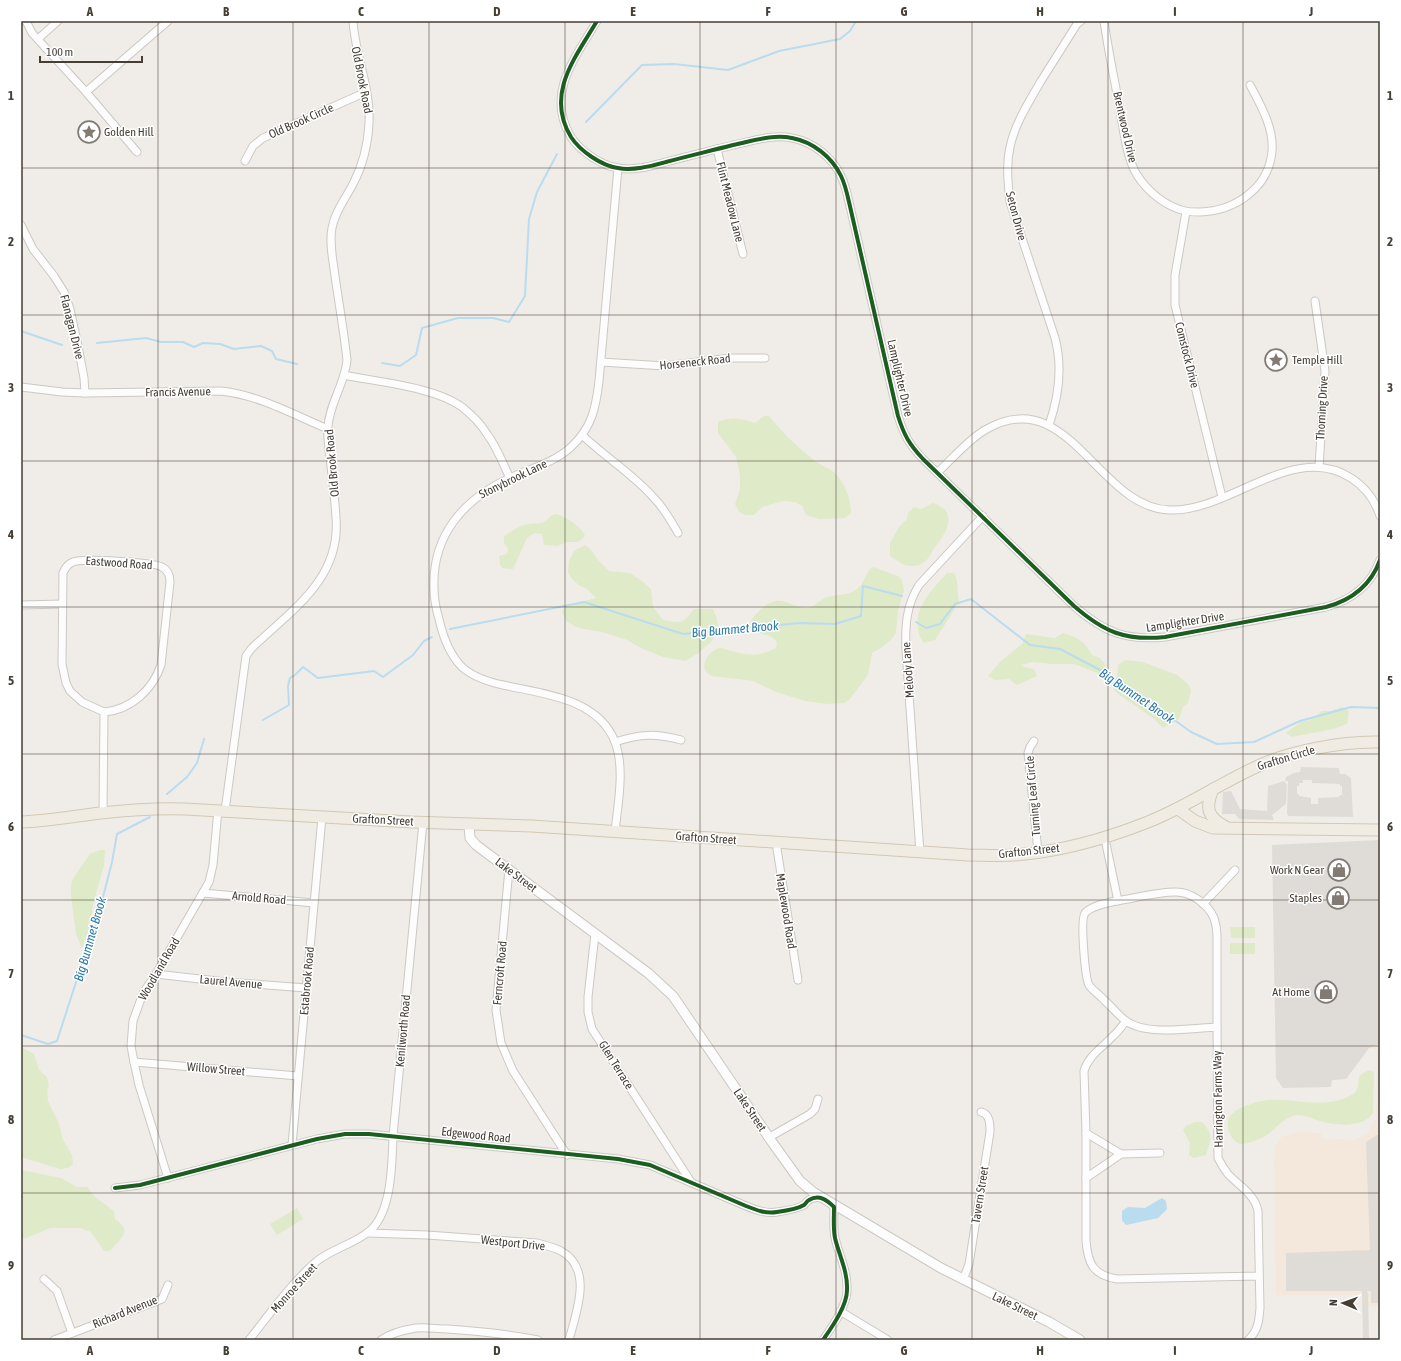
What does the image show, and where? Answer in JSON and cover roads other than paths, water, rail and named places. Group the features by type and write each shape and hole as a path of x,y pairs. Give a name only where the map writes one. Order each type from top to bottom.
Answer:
{"main road":[{"name":"Grafton Circle","path":"1178,809 1256,767 1287,756 1321,748 1358,742 1380,742"},
{"path":"1213,789 1209,801 1209,811 1217,822 1228,828"},
{"name":"Grafton Street","path":"21,822 158,808 423,822 532,826 920,853 1000,855 1038,852 1104,838 1149,822 1178,809"},
{"path":"1178,809 1202,824 1213,828 1380,830"}],"street":[{"path":"26,21 30,30 86,92 137,152"},
{"path":"38,39 58,21"},
{"path":"86,92 168,21"},
{"name":"Old Brook Road","path":"222,811 246,656 251,649 311,593 323,577 333,554 336,536 336,519 328,430 332,408 344,376 347,360 332,257 332,229 336,213 354,183 364,154 369,122 368,104 355,43 353,21"},
{"name":"Lamplighter Drive","path":"597,21 567,70 562,88 561,109 565,126 576,143 593,157 610,166 618,168 648,166 777,136 792,138 816,147 829,158 842,176 898,416 904,434 914,449 1084,614 1106,629 1127,637 1165,637 1336,604 1361,590 1373,575 1380,560"},
{"name":"Seton Drive","path":"1049,425 1058,387 1060,372 1059,356 1055,338 1010,202 1008,168 1010,147 1016,127 1025,108 1072,31 1081,21"},
{"name":"Brentwood Drive","path":"1104,21 1126,140 1132,162 1137,174 1146,187 1159,199 1172,207 1186,212 1212,211 1233,205 1252,192 1262,180 1266,173 1272,152 1271,134 1266,118 1250,86"},
{"name":"Old Brook Circle","path":"245,161 253,146 263,138 366,92"},
{"name":"Flint Meadow Lane","path":"717,149 743,254"},
{"name":"Stonybrook Lane","path":"615,831 620,772 618,753 615,742 602,721 587,709 569,701 495,683 476,677 463,668 453,657 445,642 435,601 434,572 438,553 450,525 470,503 484,492 510,478 550,461 562,454 582,435 595,411 601,362 618,168"},
{"name":"Comstock Drive","path":"1186,212 1175,275 1175,305 1222,497"},
{"name":"Flanagan Drive","path":"21,225 33,249 54,276 66,297 78,346 84,378 85,393"},
{"name":"Thorning Drive","path":"1315,301 1325,373 1319,467"},
{"name":"Horseneck Road","path":"601,362 665,366 731,358 765,358"},
{"path":"344,376 435,394 462,407 477,420 488,435 510,478"},
{"name":"Francis Avenue","path":"21,387 85,393 221,391 238,393 261,401 328,430"},
{"path":"938,472 976,437 996,424 1007,420 1022,419 1049,425 1063,433 1123,491 1144,504 1160,510 1194,508 1291,471 1310,467 1319,467 1338,471 1355,480 1374,502 1380,516"},
{"path":"582,435 636,480 654,498 678,533"},
{"name":"Melody Lane","path":"920,853 906,638 907,612 915,591 924,579 983,516"},
{"name":"Eastwood Road","path":"76,560 155,564 164,568 170,577 170,594 161,665 158,675 152,684 137,699 118,710 104,712 82,702 70,692 66,683 62,664 63,573 67,566 76,560"},
{"path":"21,605 62,604"},
{"path":"102,813 104,712"},
{"path":"615,742 644,735 661,736 681,740"},
{"name":"Turning Leaf Circle","path":"1034,741 1029,749 1028,756 1038,852"},
{"name":"Woodland Road","path":"168,1178 134,1062 131,1046 132,1021 143,993 156,974 209,882 222,811"},
{"name":"Estabrook Road","path":"292,1145 322,817"},
{"name":"Kenilworth Road","path":"368,1233 378,1221 387,1200 423,822"},
{"name":"Lake Street","path":"469,824 471,841 648,973 673,996 768,1138 800,1180 813,1192 915,1254 963,1280 1049,1322 1080,1340"},
{"path":"1104,838 1118,901"},
{"name":"Maplewood Road","path":"778,842 777,849 781,878 798,980"},
{"name":"Ferncroft Road","path":"509,869 496,1010 501,1043 513,1071 567,1155"},
{"path":"1203,904 1234,870"},
{"name":"Harrington Farms Way","path":"1217,1027 1155,1030 1138,1028 1126,1021 1090,986 1086,976 1083,924 1086,912 1092,908 1118,901 1176,892 1190,895 1203,904 1211,913 1217,928 1218,1158 1227,1172 1251,1196 1257,1207 1259,1322 1255,1333 1248,1340"},
{"name":"Arnold Road","path":"203,893 314,903"},
{"name":"Glen Terrace","path":"595,934 588,997 588,1012 592,1029 691,1182"},
{"name":"Laurel Avenue","path":"156,974 226,982 306,988"},
{"path":"1126,1021 1093,1055 1085,1069 1087,1253 1092,1265 1101,1275 1114,1279 1134,1280 1259,1276"},
{"name":"Willow Street","path":"134,1062 298,1076"},
{"path":"768,1138 810,1114 815,1109 818,1098"},
{"name":"Tavern Street","path":"963,1280 969,1264 990,1132 988,1118 981,1112"},
{"path":"1086,1133 1121,1154 1160,1153"},
{"name":"Edgewood Road","path":"115,1188 140,1185 292,1145 345,1134 393,1136 643,1163 746,1206 770,1213 804,1205 809,1200 815,1198 828,1200"},
{"path":"1086,1178 1121,1154"},
{"path":"823,1340 840,1312 847,1290 846,1276 833,1225 834,1207 828,1200"},
{"name":"Monroe Street","path":"249,1340 304,1273 317,1261 327,1254 368,1233"},
{"name":"Westport Drive","path":"368,1233 427,1235 537,1243 552,1247 562,1252 571,1259 576,1266 580,1281 578,1304 569,1340"},
{"path":"44,1279 56,1291 72,1333"},
{"name":"Richard Avenue","path":"54,1340 162,1299 168,1285"},
{"path":"840,1312 888,1340"},
{"path":"381,1340 395,1333 426,1328 474,1330 514,1335 538,1340"}],"water":[{"path":"1162,1198 1166,1201 1167,1209 1158,1218 1126,1225 1122,1220 1122,1211 1128,1207 1145,1208"}],"waterway":[{"path":"586,122 642,65 674,64 728,70 779,51 840,39 850,31 856,21"},
{"path":"382,363 400,366 416,355 422,328 458,318 493,318 509,322 525,296 529,219 537,192 557,154"},
{"path":"21,331 62,345"},
{"path":"97,343 146,338 161,342 183,342 194,347 203,343 220,344 234,349 261,346 272,351 276,359 297,364"},
{"name":"Big Bummet Brook","path":"450,629 584,602 683,634 800,623 835,624 861,616 863,586 902,596"},
{"name":"Big Bummet Brook","path":"916,622 926,628 940,624 955,604 971,599 1030,645 1060,649 1119,680 1191,732 1217,744 1254,742 1300,721 1351,707 1380,708"},
{"name":"Big Bummet Brook","path":"263,720 289,705 288,686 290,678 303,667 318,678 374,671 383,677 413,655 424,641 432,637"},
{"name":"Big Bummet Brook","path":"167,794 187,777 197,763 204,739"},
{"name":"Big Bummet Brook","path":"21,1035 48,1044 57,1041 87,948 93,936 112,862 117,834 150,817"}],"place":[{"name":"Golden Hill","path":"89,132"},
{"name":"Temple Hill","path":"1276,360"},
{"name":"Work N Gear","path":"1339,870"},
{"name":"Staples","path":"1338,898"},
{"name":"At Home","path":"1326,992"}]}
